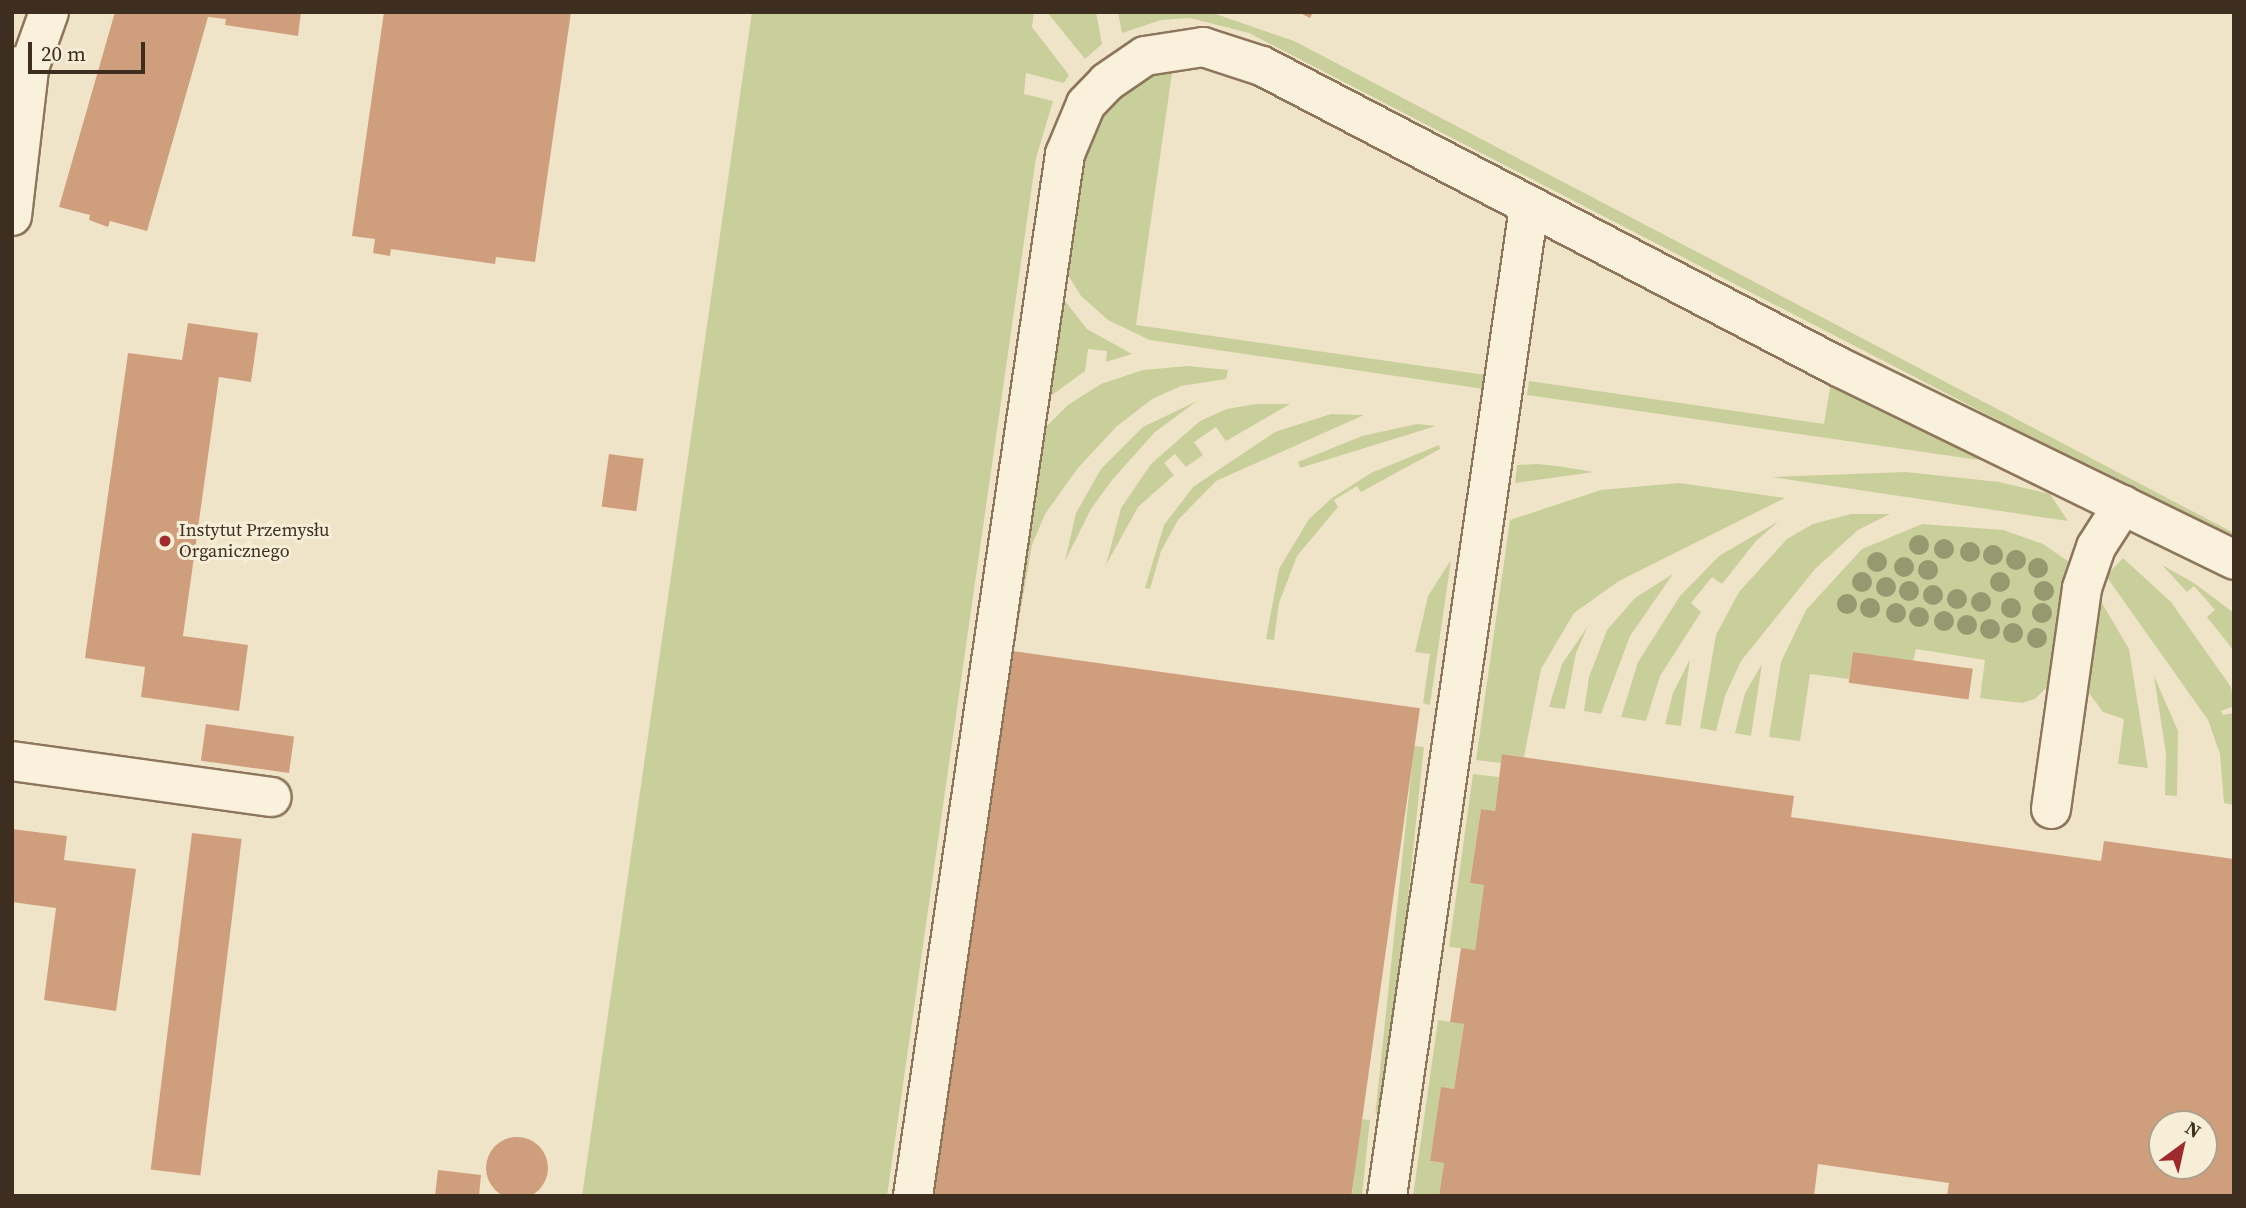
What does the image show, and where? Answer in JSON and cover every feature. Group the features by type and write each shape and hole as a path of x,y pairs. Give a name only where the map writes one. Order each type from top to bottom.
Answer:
{"lane":[{"path":"12,216 21,67 49,12"},
{"path":"913,1196 1065,154 1077,117 1107,82 1145,56 1203,47 1262,66 1839,367 2234,560"},
{"path":"1387,1196 1529,207"},
{"path":"2051,809 2082,588 2096,547 2123,505"},
{"path":"12,761 272,797"}],"green space":[{"path":"752,12 1034,12 1032,27 1069,75 1064,83 1026,73 1024,94 1053,101 1036,158 887,1196 582,1196"},
{"path":"1047,12 1096,12 1102,44 1085,59"},
{"path":"1118,12 1210,12 1294,41 2234,533 2234,542 1249,33 1190,18 1161,20 1122,33"},
{"path":"1174,59 1136,325 1486,375 1484,389 1150,340 1108,320 1081,296 1063,267 1086,119"},
{"path":"1054,287 1087,329 1132,354 1106,362 1107,351 1088,349 1085,371 1045,400"},
{"path":"1188,366 1228,370 1226,379 1181,386 1152,399 1116,427 1078,468 1045,514 1032,545 1016,637 1003,636 1039,434 1068,405 1101,384 1143,370"},
{"path":"1832,376 2000,463 1527,395 1529,381 1824,424"},
{"path":"1197,401 1155,432 1112,480 1091,509 1065,561 1076,513 1101,469 1143,427"},
{"path":"1256,404 1290,404 1226,441 1216,427 1194,442 1203,455 1186,467 1175,454 1164,463 1174,475 1138,507 1106,565 1121,508 1151,464 1200,421 1227,409"},
{"path":"1331,414 1364,415 1216,481 1178,520 1161,551 1150,589 1145,588 1164,525 1193,487 1275,432"},
{"path":"1417,424 1436,426 1300,468 1298,462 1362,436"},
{"path":"1439,445 1440,449 1361,492 1357,486 1334,500 1338,507 1297,556 1279,603 1274,640 1266,639 1279,569 1309,519 1332,498 1371,473"},
{"path":"1537,464 1594,472 1515,483 1517,465"},
{"path":"1906,472 1999,482 2050,494 2068,521 1772,477"},
{"path":"1679,483 1785,498 1619,581 1574,613 1541,669 1524,757 1503,754 1501,763 1476,760 1510,520 1601,490"},
{"path":"1851,514 1890,514 1858,530 1815,569 1741,661 1725,696 1716,731 1700,728 1716,635 1739,592 1787,539 1813,524"},
{"path":"1779,521 1756,541 1722,584 1712,577 1691,603 1701,612 1660,676 1646,721 1621,717 1638,662 1680,596 1719,556"},
{"path":"1922,524 2003,530 2043,544 2069,562 2053,673 2047,687 2035,699 2022,703 1980,698 1985,660 1916,649 1913,661 1853,652 1849,679 1810,674 1800,741 1769,737 1781,662 1806,610 1862,549"},
{"path":"2123,558 2171,602 2231,687 2234,706 2221,711 2223,715 2234,713 2234,805 2224,803 2220,754 2208,720 2106,576"},
{"path":"1451,560 1430,705 1423,703 1430,654 1415,652 1428,596"},
{"path":"2162,565 2194,583 2234,613 2234,651 2207,617 2215,610 2194,586 2187,592"},
{"path":"1673,574 1630,636 1601,714 1584,711 1589,677 1607,630 1635,598"},
{"path":"2099,598 2129,649 2148,768 2118,764 2124,719 2103,712 2089,693"},
{"path":"1588,626 1576,653 1565,709 1549,707 1562,664"},
{"path":"1690,659 1681,726 1665,724 1673,693"},
{"path":"1762,664 1751,736 1735,733 1745,693"},
{"path":"2154,676 2178,731 2177,796 2165,795 2166,754"},
{"path":"1414,746 1424,747 1385,1114 1375,1113"},
{"path":"1473,774 1499,777 1495,811 1481,809 1470,883 1484,885 1475,950 1449,947"},
{"path":"1438,1020 1464,1024 1454,1089 1441,1088 1430,1161 1444,1163 1439,1196 1413,1196"},
{"path":"1360,1119 1370,1120 1362,1196 1352,1196"}],"building":[{"path":"115,12 301,12 298,36 225,25 226,19 208,17 147,231 110,221 108,227 89,220 90,215 59,207"},
{"path":"384,12 571,12 535,262 496,257 495,264 391,249 390,256 373,253 375,239 352,236"},
{"path":"1298,12 1313,12 1310,18"},
{"path":"188,323 258,333 251,382 219,377 183,636 248,645 239,711 141,697 145,667 85,658 128,353 182,360"},
{"path":"609,454 644,459 636,511 602,506"},
{"path":"1006,650 1420,708 1351,1196 929,1196"},
{"path":"1853,652 1973,669 1969,700 1849,683"},
{"path":"206,724 294,736 289,773 201,761"},
{"path":"1502,754 1794,796 1791,817 2101,861 2104,841 2234,859 2234,1196 1947,1196 1949,1183 1818,1164 1814,1196 1439,1196 1444,1163 1430,1161 1441,1087 1454,1089 1464,1024 1450,1022 1461,948 1475,950 1484,885 1470,883 1481,809 1495,811"},
{"path":"12,829 67,836 64,860 136,869 116,1011 44,1000 56,908 12,902"},
{"path":"192,833 242,839 200,1176 151,1169"},
{"path":"511,1137 523,1137 539,1146 546,1156 546,1180 539,1190 523,1199 511,1199 500,1194 491,1185 486,1174 486,1162 491,1151 500,1142"},
{"path":"438,1170 481,1175 479,1196 435,1196"}],"place":[{"name":"Instytut Przemysłu Organicznego","path":"165,541"}]}
